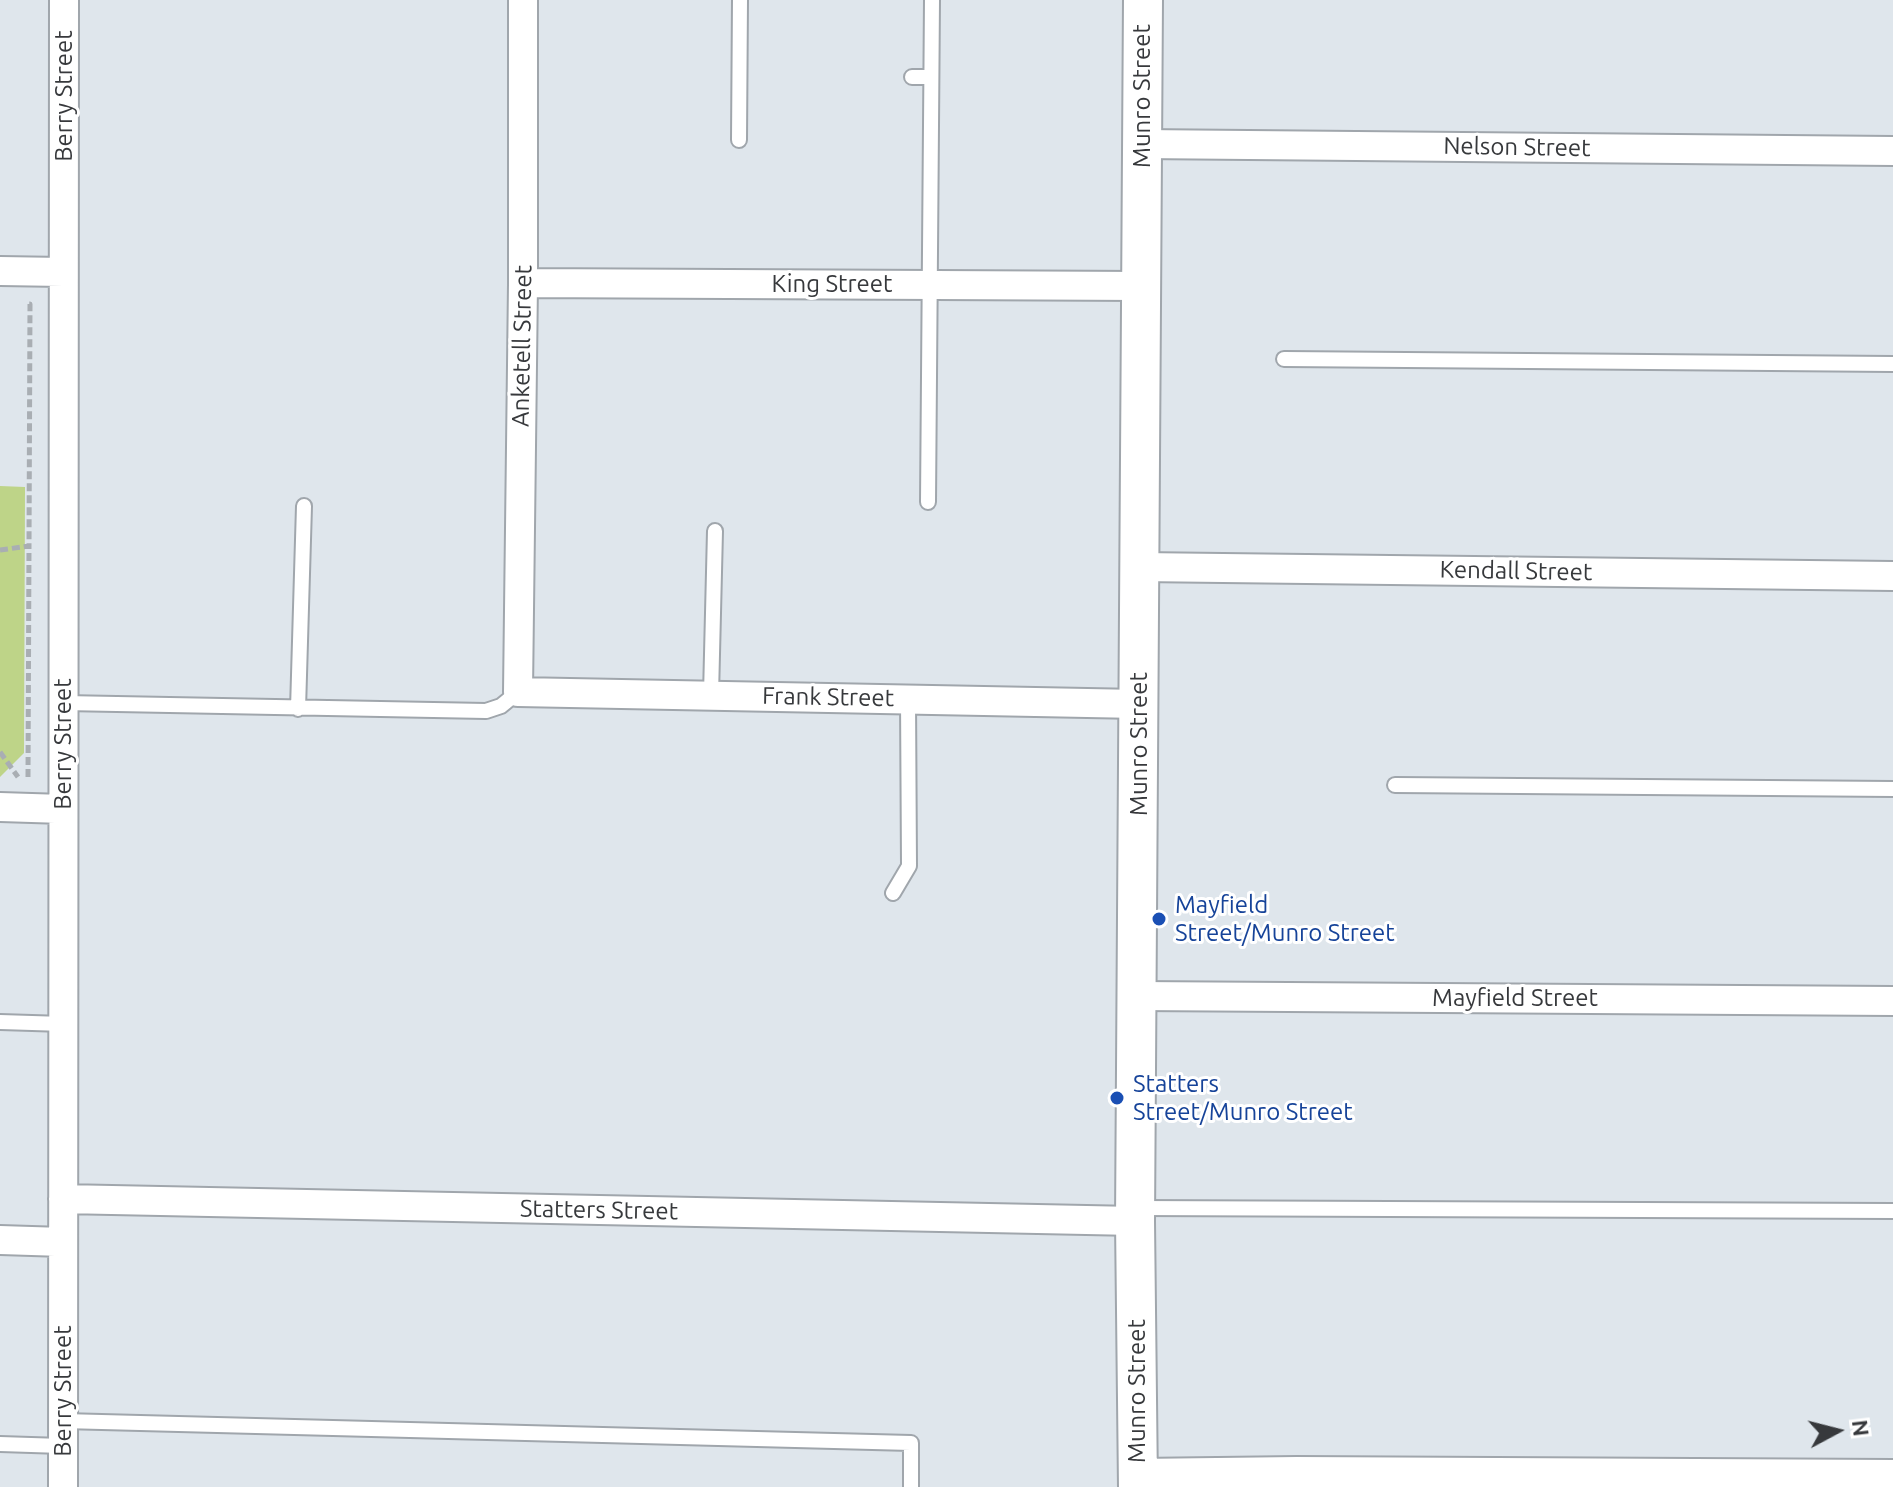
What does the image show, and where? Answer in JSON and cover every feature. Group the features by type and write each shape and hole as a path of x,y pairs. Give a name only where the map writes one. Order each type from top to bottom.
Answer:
{"street":[{"name":"Berry Street","path":"63,1487 64,0"},
{"name":"Anketell Street","path":"518,692 523,0"},
{"name":"Munro Street","path":"1138,1482 1136,1214 1143,0"},
{"name":"Nelson Street","path":"1141,144 1893,151"},
{"path":"0,271 63,272"},
{"name":"King Street","path":"523,283 1141,286"},
{"name":"Kendall Street","path":"1139,567 1893,576"},
{"name":"Frank Street","path":"518,692 1139,704"},
{"path":"0,807 63,809"},
{"name":"Mayfield Street","path":"1137,996 1893,1001"},
{"name":"Statters Street","path":"63,1199 1136,1214"},
{"path":"0,1240 63,1242"},
{"path":"1261,1487 1297,1476"},
{"path":"1138,1482 1297,1476 1893,1479"}],"lane":[{"path":"739,140 740,0"},
{"path":"928,502 932,0"},
{"path":"912,77 931,77"},
{"path":"1284,359 1893,364"},
{"path":"298,709 304,506"},
{"path":"711,695 715,531"},
{"path":"64,703 486,711 501,706 518,692"},
{"path":"893,893 909,866 908,699"},
{"path":"1395,785 1893,789"},
{"path":"0,1022 64,1024"},
{"path":"1136,1214 1893,1211"},
{"path":"0,1444 62,1433 911,1443 911,1487"}],"path":[{"path":"0,752 28,786 30,304 15,304"},
{"path":"0,550 29,546"}],"green space":[{"path":"0,486 25,487 24,753 0,777"}],"place":[{"name":"Mayfield Street/Munro Street","path":"1159,919"},
{"name":"Statters Street/Munro Street","path":"1117,1098"}]}
